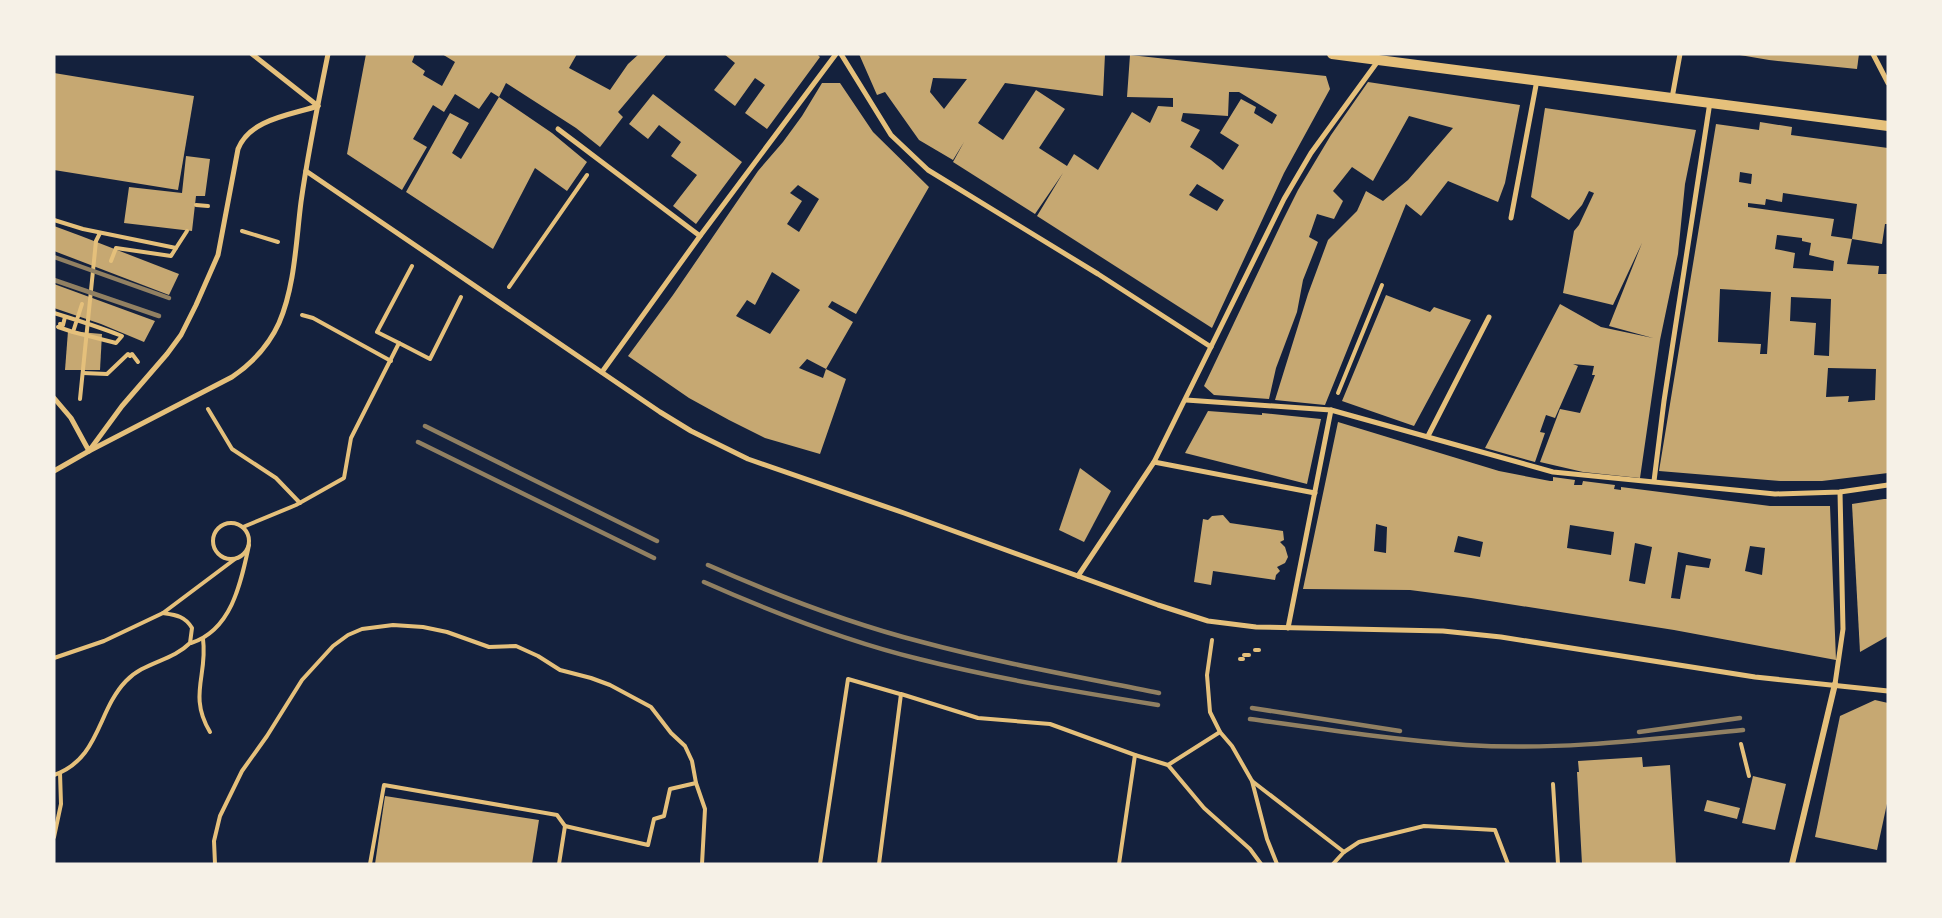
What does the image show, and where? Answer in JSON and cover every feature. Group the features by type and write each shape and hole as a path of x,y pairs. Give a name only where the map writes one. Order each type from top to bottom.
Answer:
{"street":[{"path":"252,54 318,106"},
{"path":"54,471 200,396 245,368 271,338 284,310 306,171 328,54"},
{"path":"602,372 700,236 839,54 891,135 928,170 1098,274 1211,347"},
{"path":"1332,54 1380,57 1888,126"},
{"path":"1672,98 1680,54"},
{"path":"1874,54 1888,83"},
{"path":"1078,576 1154,462 1284,199 1311,153 1380,57"},
{"path":"1511,218 1537,80"},
{"path":"1654,481 1664,401 1710,102"},
{"path":"89,451 104,428 181,335 196,305 218,255 238,149 244,136 256,127 318,106"},
{"path":"558,129 700,236"},
{"path":"306,171 691,431 748,459 1158,605 1216,622 1288,628 1478,635 1755,677 1835,684 1888,692"},
{"path":"1428,436 1489,317"},
{"path":"54,398 71,418 89,451"},
{"path":"1186,400 1331,410 1553,471 1775,494 1840,492 1888,485"},
{"path":"1288,628 1331,410"},
{"path":"1154,462 1315,493"},
{"path":"1792,864 1835,684 1843,629 1840,492"}],"path":[{"path":"499,301 598,159"},
{"path":"54,220 100,233 176,248"},
{"path":"224,226 295,247"},
{"path":"111,261 116,248 171,256 187,231"},
{"path":"79,401 97,239 100,233"},
{"path":"409,272 377,332 430,359 469,282"},
{"path":"1331,410 1382,285"},
{"path":"73,332 82,304"},
{"path":"54,313 87,322 122,336 116,343 73,332 59,325 63,325 64,316"},
{"path":"313,318 390,361"},
{"path":"243,527 300,502 344,478 351,438 399,343"},
{"path":"83,373 107,374 128,354 130,356 132,354 148,375"},
{"path":"200,396 231,449 276,478 300,502"},
{"path":"54,775 77,763 94,738 115,696 134,673 173,656 190,643 203,639 218,626 234,600 249,544 248,535 243,527 234,523 225,524 218,529 213,544 216,552 224,558 235,559"},
{"path":"54,658 104,641 163,613 244,554 249,544"},
{"path":"163,613 183,617 189,622 192,627 190,643"},
{"path":"1216,622 1208,660 1210,712 1220,732 1232,746 1252,781 1267,839 1277,864"},
{"path":"215,864 214,841 220,816 242,771 302,680 333,646 348,635 362,629 393,625 423,627 447,632 489,647 516,646 561,670 591,678 634,696 651,707 685,746 692,761 696,783 705,809 702,864"},
{"path":"203,639 204,659 198,699 210,732"},
{"path":"820,864 848,679 978,718 1050,723 1168,765 1204,808 1250,849 1261,864"},
{"path":"879,864 901,694"},
{"path":"1168,765 1220,732"},
{"path":"1741,744 1749,776"},
{"path":"1119,864 1135,755"},
{"path":"54,837 61,804 60,773"},
{"path":"1252,781 1344,852"},
{"path":"370,864 384,785 557,815 565,826 648,846 654,819 664,816 670,789 696,783"},
{"path":"1553,784 1558,864"},
{"path":"559,864 565,826"},
{"path":"1333,864 1344,852 1359,842 1424,826 1495,830 1508,864"}],"building":[{"path":"366,54 415,54 412,62 425,71 423,75 442,86 455,62 442,54 577,54 569,68 610,90 628,64 639,54 667,54 618,112 623,117 600,147 576,128 506,83 499,97 491,92 479,109 455,94 444,112 433,105 413,139 427,147 402,190 347,154"},
{"path":"724,54 817,54 820,57 767,129 745,113 765,85 755,78 735,106 714,90 735,63"},
{"path":"859,54 1105,54 1103,96 1005,83 978,123 1003,140 1036,90 1065,109 1039,148 1067,166 1074,154 1098,170 1132,112 1150,123 1158,106 1173,107 1173,98 1127,97 1130,55 1326,76 1330,89 1284,173 1212,328 1037,216 1063,173 1035,214 953,162 964,142 953,160 919,140 885,92 877,95","holes":["933,78 967,79 944,109 930,92","1229,92 1239,92 1277,115 1272,124 1254,113 1256,107 1241,99 1220,133 1239,145 1223,170 1190,147 1200,130 1181,121 1183,113 1228,116","1197,184 1224,200 1217,211 1189,195"]},
{"path":"1734,54 1859,54 1857,69"},
{"path":"54,73 194,96 178,190 54,170"},
{"path":"1368,82 1520,105 1505,183 1498,202 1448,181 1421,216 1406,204 1325,405 1275,400 1308,294 1328,240 1357,211 1366,191 1383,201 1408,180 1453,128 1409,116 1373,181 1352,167 1333,191 1343,201 1334,219 1317,214 1309,237 1318,242 1303,280 1297,312 1276,368 1269,399 1214,395 1204,386 1282,222 1331,135"},
{"path":"822,83 840,83 873,132 929,187 856,314 832,301 828,307 853,322 826,369 846,379 820,454 765,438 729,420 689,398 628,356 758,171 802,116","holes":["798,185 819,199 799,232 787,224 802,201 790,193","772,272 800,290 770,334 736,316 747,300 755,305","807,359 826,369 823,378 799,368"]},
{"path":"653,94 742,162 696,224 673,206 697,175 671,156 681,142 659,125 648,139 629,124"},
{"path":"499,97 552,133 587,162 567,191 535,168 493,249 406,192 450,113 469,123 452,153 461,159"},
{"path":"1545,108 1696,130 1685,184 1678,254 1660,340 1640,478 1583,472 1540,462 1560,409 1580,413 1595,375 1592,375 1594,366 1573,364 1578,366 1555,418 1546,415 1540,432 1545,433 1535,462 1485,448 1560,304 1601,327 1653,338 1609,326 1642,243 1613,305 1563,293 1574,231 1594,193 1589,191 1582,205 1569,220 1531,197"},
{"path":"1760,122 1792,127 1791,135 1888,148 1888,224 1885,224 1882,244 1852,239 1847,264 1879,266 1878,274 1888,274 1888,473 1822,481 1780,481 1659,471 1716,124 1759,130","holes":["1740,172 1752,174 1751,184 1739,182","1783,193 1857,204 1852,239 1831,236 1834,219 1748,207 1748,203 1765,205 1766,199 1782,202","1777,235 1802,238 1802,241 1811,243 1809,255 1834,261 1833,271 1793,268 1795,253 1775,249","1720,289 1771,292 1767,354 1760,354 1761,344 1718,342","1791,297 1831,299 1829,356 1814,355 1816,323 1790,321","1828,368 1876,369 1875,400 1848,402 1849,396 1826,397"]},
{"path":"186,156 210,159 205,196 196,196 192,231 124,223 129,187 182,193"},
{"path":"54,226 179,274 169,295 54,251"},
{"path":"54,284 155,321 144,342 54,308"},
{"path":"1386,295 1430,312 1434,307 1471,320 1414,426 1342,401"},
{"path":"68,331 102,334 100,370 65,370"},
{"path":"1208,411 1262,415 1262,413 1321,419 1307,484 1185,453"},
{"path":"1338,422 1499,471 1550,481 1553,481 1553,477 1575,480 1574,485 1582,485 1583,481 1615,485 1614,489 1621,490 1621,487 1770,506 1830,506 1836,660 1674,630 1471,598 1410,590 1303,589","holes":["1376,524 1387,527 1386,553 1374,551","1570,525 1614,532 1611,555 1567,548","1458,536 1483,542 1480,557 1454,552","1635,543 1652,547 1645,584 1629,581","1750,546 1765,548 1762,575 1745,571","1678,552 1711,559 1709,568 1686,565 1680,599 1671,598"]},
{"path":"1080,468 1111,491 1084,542 1059,530"},
{"path":"1888,499 1888,636 1860,652 1852,504"},
{"path":"1223,515 1230,523 1283,531 1284,540 1280,542 1285,547 1288,557 1285,563 1277,567 1280,571 1275,580 1213,571 1211,585 1194,582 1203,519 1208,520 1212,516"},
{"path":"1875,700 1888,703 1888,799 1877,850 1815,837 1840,716"},
{"path":"1642,757 1643,767 1670,765 1676,864 1582,864 1578,761"},
{"path":"1753,776 1786,784 1775,830 1742,823"},
{"path":"385,796 539,820 532,864 375,864"},
{"path":"1707,800 1740,808 1737,819 1704,811"}],"railway":[{"path":"54,257 169,298"},
{"path":"54,280 159,316"},
{"path":"425,426 657,541"},
{"path":"418,442 654,558"},
{"path":"708,565 814,608 894,635 1010,663 1159,693"},
{"path":"704,582 810,625 891,652 1008,679 1158,705"},
{"path":"1252,708 1400,731"},
{"path":"1639,732 1740,718"},
{"path":"1250,719 1412,740 1501,746 1605,743 1743,730"}]}
